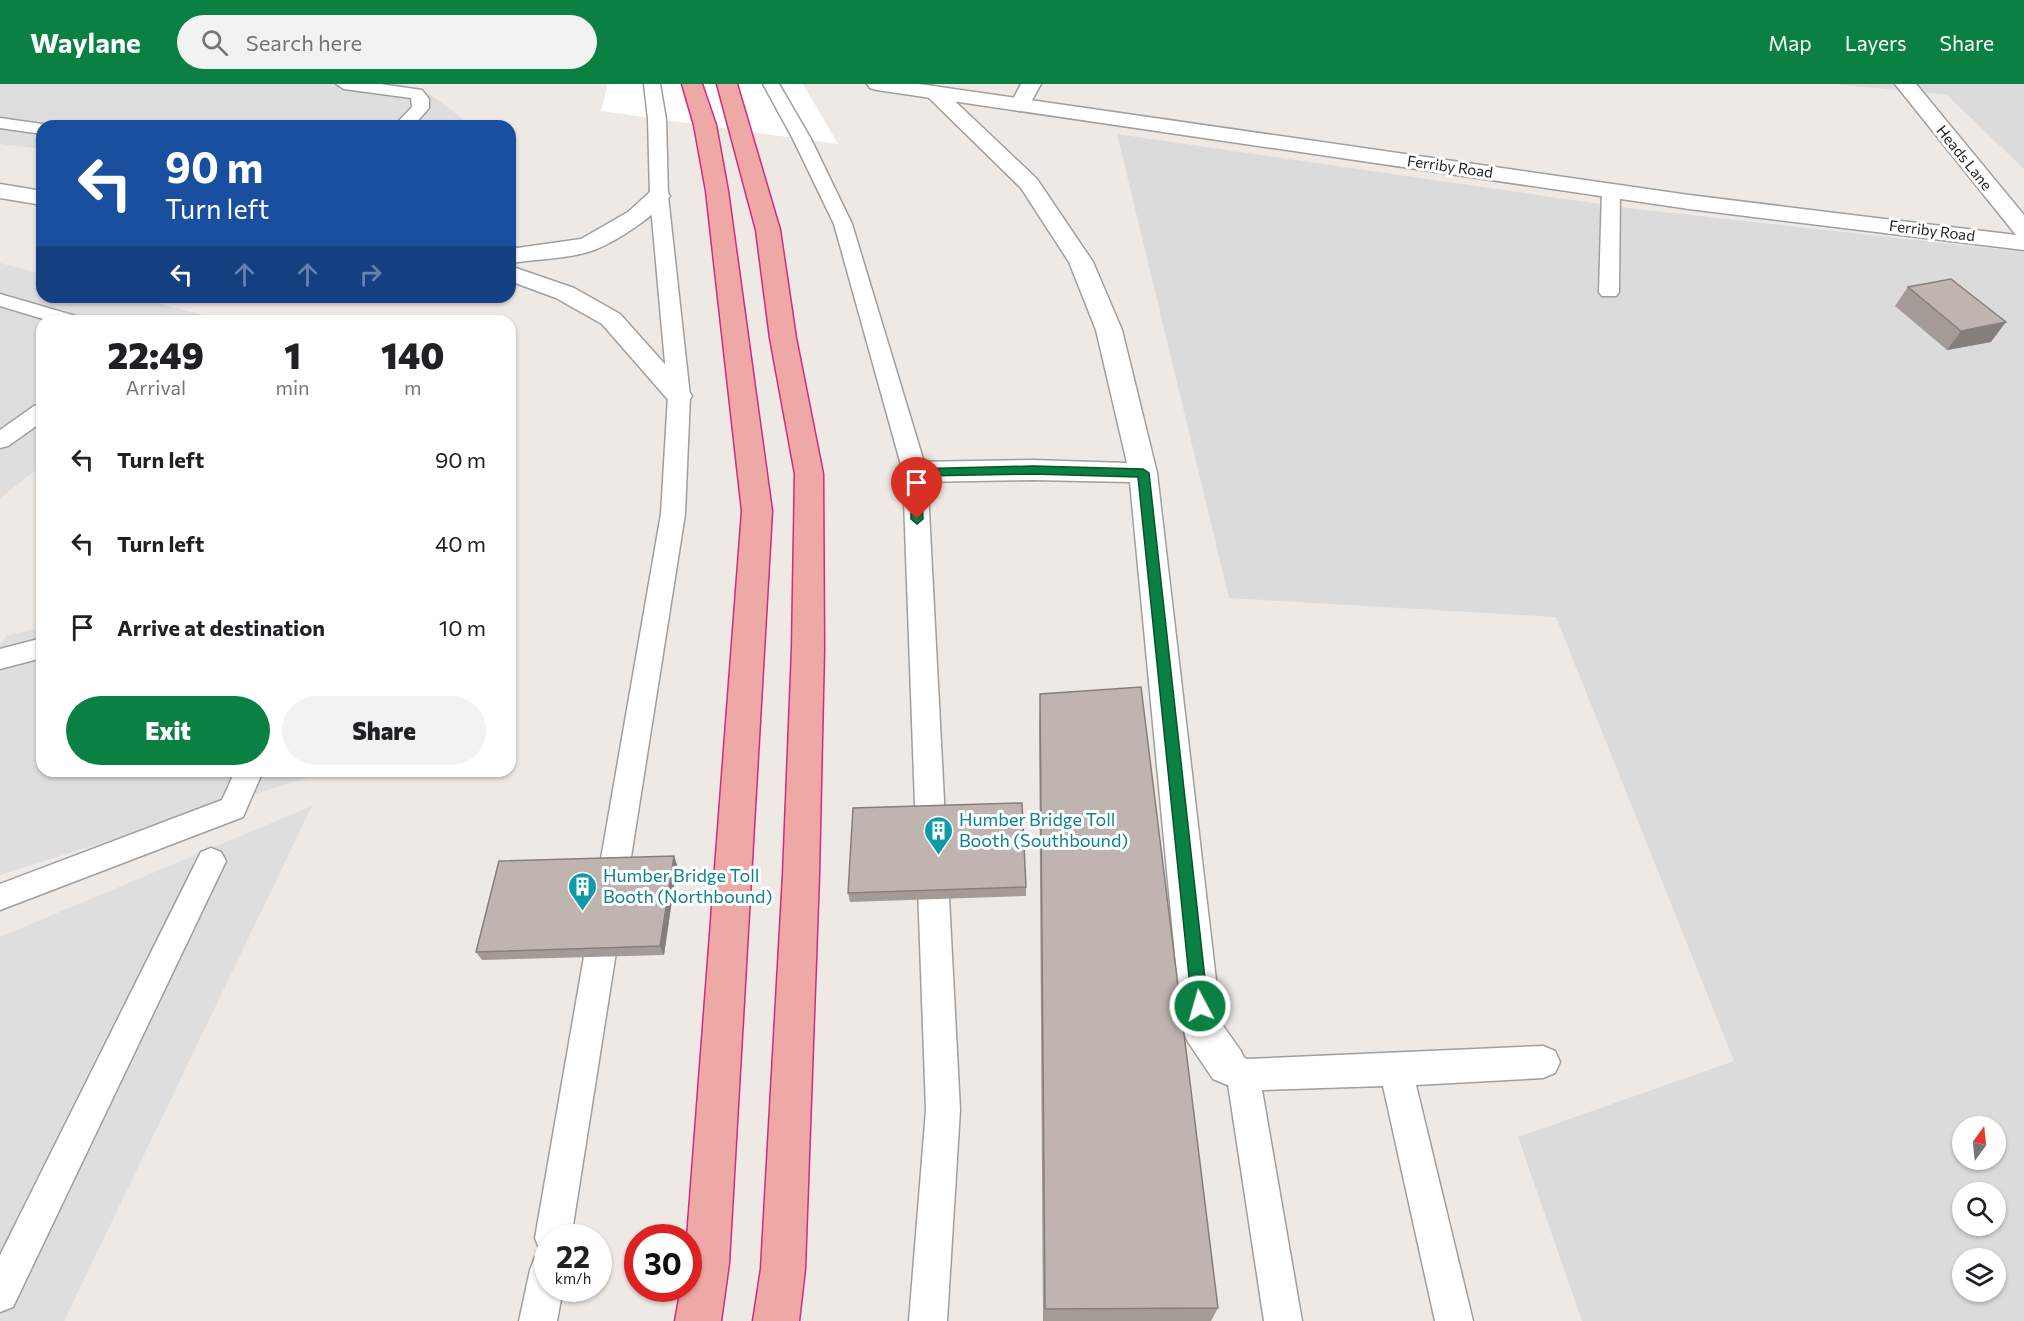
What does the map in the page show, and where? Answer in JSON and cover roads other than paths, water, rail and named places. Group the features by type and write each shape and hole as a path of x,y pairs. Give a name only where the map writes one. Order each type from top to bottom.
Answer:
{"highway":[{"path":"692,84 705,125 717,191 757,512 707,1263 698,1321"},
{"path":"727,84 768,230 783,338 809,474 808,649 801,875 783,1269 776,1321"}],"street":[{"name":"Ferriby Road","path":"877,84 1611,190 2024,243"},
{"path":"1020,105 1031,84"},
{"name":"Heads Lane","path":"1905,84 2024,230"},
{"path":"934,92 1029,184 1081,262 1109,330 1143,473 1202,1029 1235,1070"},
{"path":"0,191 36,197"},
{"path":"516,255 587,245 636,217 659,196"},
{"path":"516,275 565,293 611,320 679,396"},
{"path":"915,472 1033,470 1143,473"}],"lane":[{"path":"344,84 416,94 421,99 420,108 409,120"},
{"path":"555,1224 673,514 679,396 659,196 657,119 652,84"},
{"path":"771,84 802,139 843,224 915,472 943,1110 928,1321"},
{"path":"0,123 36,128"},
{"path":"1609,292 1611,190"},
{"path":"0,300 51,315"},
{"path":"0,441 36,415"},
{"path":"0,659 36,650"},
{"path":"0,897 233,808 246,777"},
{"path":"0,1294 211,861"},
{"path":"1284,1321 1235,1070 1396,1070 1543,1062"},
{"path":"1396,1070 1454,1321"},
{"path":"538,1321 542,1302"}],"place":[{"name":"Humber Bridge Toll Booth (Southbound)","path":"938,856"},
{"name":"Humber Bridge Toll Booth (Northbound)","path":"582,912"}]}
